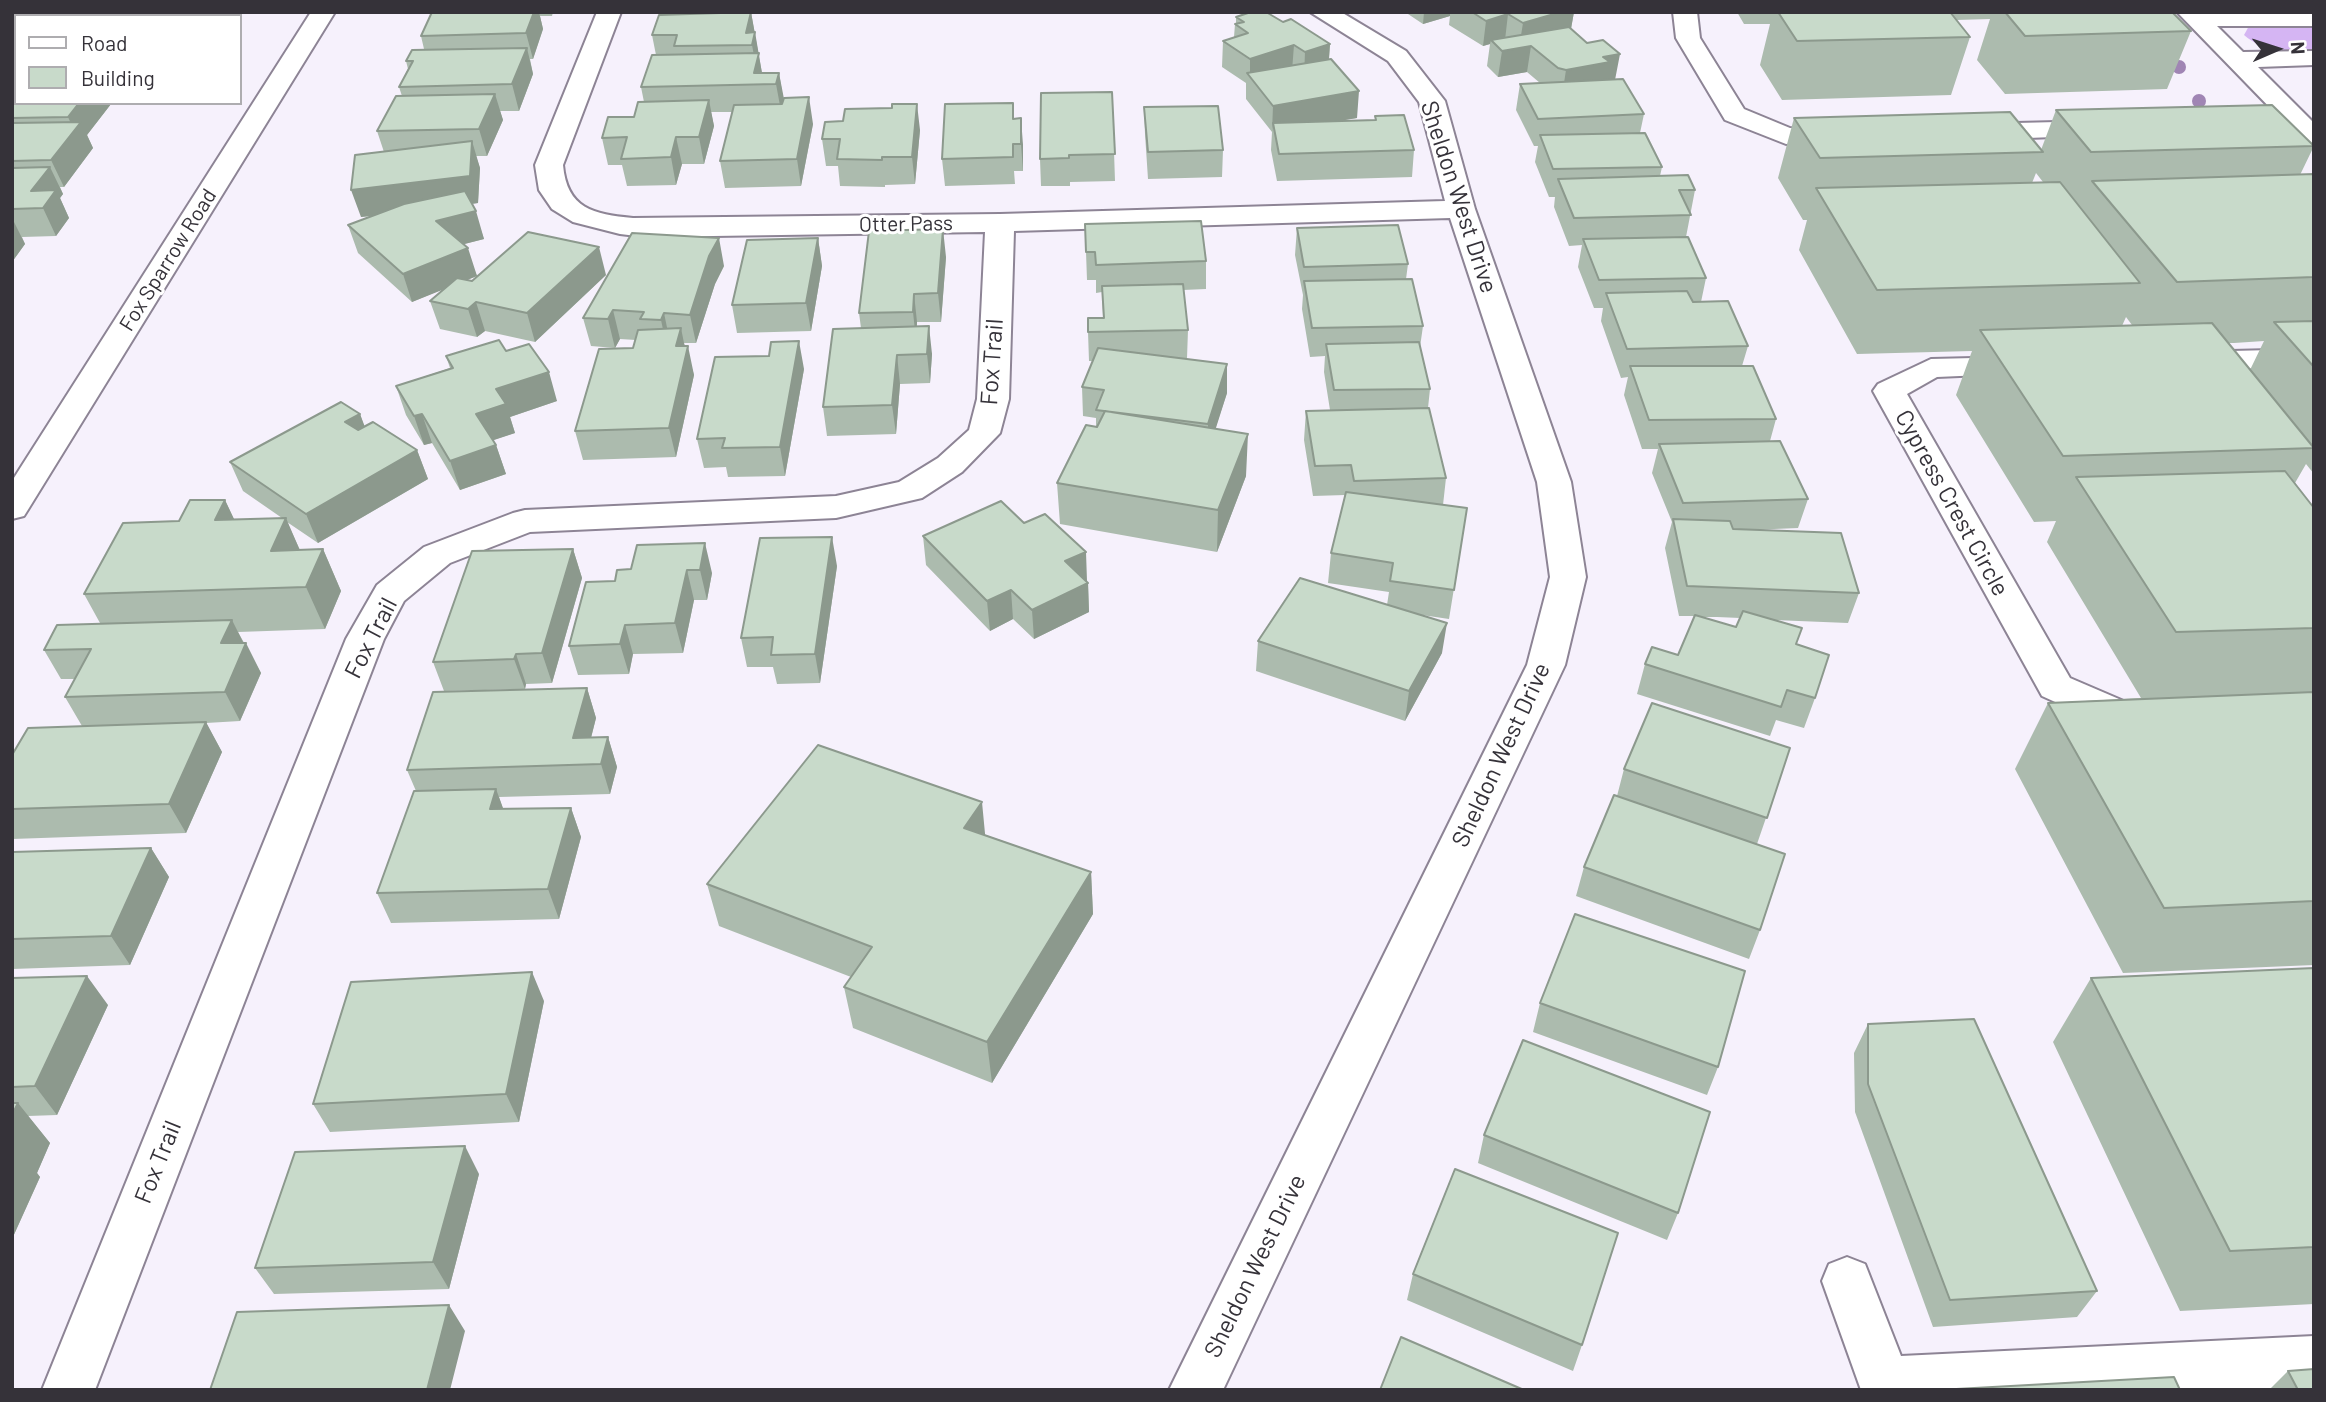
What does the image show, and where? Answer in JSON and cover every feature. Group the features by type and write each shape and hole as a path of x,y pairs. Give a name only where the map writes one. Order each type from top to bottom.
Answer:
{"street":[{"name":"Fox Sparrow Road","path":"12,508 323,12"},
{"name":"Otter Pass","path":"609,12 549,165 553,191 567,207 602,224 645,228 1000,223 1461,209"},
{"name":"Sheldon West Drive","path":"1195,1390 1546,665 1568,577 1554,482 1461,209 1432,102 1396,56 1322,12"},
{"path":"1685,12 1688,38 1734,114 1786,136 1870,134"},
{"path":"2193,15 2314,19"},
{"path":"2193,15 2307,131"},
{"path":"2240,60 2314,58"},
{"path":"2217,126 2307,131"},
{"path":"1953,132 2120,129"},
{"name":"Fox Trail","path":"68,1390 365,639 390,594 437,555 525,521 836,508 910,490 950,465 984,433 993,399 1000,223"},
{"path":"2164,362 2314,358"},
{"name":"Cypress Crest Circle","path":"2054,365 1931,368 1889,391 2056,687 2130,721 2169,720"},
{"path":"1847,1281 1885,1383 2314,1361"}],"shaded area":[{"path":"2249,26 2314,27 2314,52 2268,48 2244,35"}],"building":[{"path":"432,12 534,12 526,33 421,36"},
{"path":"751,12 746,33 755,32 752,45 674,46 677,35 652,35 659,15"},
{"path":"1251,12 1266,12 1283,22 1291,19 1330,44 1305,52 1294,45 1250,59 1223,41 1248,33 1235,24 1244,22 1236,17"},
{"path":"1472,12 1561,12 1523,23 1508,14 1486,21"},
{"path":"1778,12 1950,12 1970,37 1797,41"},
{"path":"2005,12 2172,12 2191,31 2025,36"},
{"path":"1569,27 1587,43 1603,40 1620,54 1603,57 1610,62 1566,70 1558,68 1531,46 1502,51 1491,40"},
{"path":"527,48 512,84 399,87 413,61 406,61 412,50"},
{"path":"759,53 754,73 779,73 776,84 641,87 652,55"},
{"path":"1331,59 1359,91 1273,106 1247,73"},
{"path":"12,79 14,105 77,105 68,117 12,118"},
{"path":"1623,79 1644,114 1538,119 1520,84"},
{"path":"1112,92 1115,154 1040,159 1041,93"},
{"path":"495,94 479,129 377,131 396,96"},
{"path":"809,97 797,159 720,161 734,105 782,104 784,98"},
{"path":"709,100 699,137 676,137 671,157 621,159 627,137 602,138 608,117 634,117 638,102"},
{"path":"1013,103 1013,119 1021,118 1021,144 1013,144 1013,157 942,159 945,104"},
{"path":"892,104 917,104 912,157 882,157 882,160 837,159 840,139 822,139 825,122 843,121 845,109 892,108"},
{"path":"2272,105 2314,146 2091,152 2056,110"},
{"path":"1218,106 1223,150 1148,152 1144,107"},
{"path":"2010,112 2043,152 1820,158 1794,118"},
{"path":"1404,115 1414,150 1279,154 1273,123 1376,120 1375,116"},
{"path":"81,122 51,160 12,161 12,123"},
{"path":"1645,133 1662,167 1553,169 1540,135"},
{"path":"472,141 470,176 351,190 355,155"},
{"path":"50,167 31,191 56,190 43,208 12,209 12,168"},
{"path":"2314,174 2314,277 2177,282 2092,181"},
{"path":"1688,175 1695,190 1679,190 1691,215 1574,218 1558,179"},
{"path":"2060,182 2140,283 1877,290 1816,188"},
{"path":"465,191 476,211 436,221 468,248 403,274 348,225 404,204"},
{"path":"1201,221 1206,261 1096,265 1095,252 1086,252 1085,224"},
{"path":"1398,225 1408,264 1304,267 1297,228"},
{"path":"943,229 938,293 914,294 913,312 859,313 869,231"},
{"path":"528,232 599,247 527,313 476,302 468,309 430,301 457,278 472,281"},
{"path":"632,233 719,238 709,256 690,315 664,313 661,320 640,319 644,312 613,310 608,319 583,318"},
{"path":"1688,237 1706,278 1599,280 1583,239"},
{"path":"818,238 806,303 732,305 747,240"},
{"path":"1412,279 1423,326 1312,328 1304,281"},
{"path":"1183,284 1188,330 1088,332 1088,318 1104,318 1102,286"},
{"path":"1687,291 1693,302 1728,301 1748,346 1627,349 1606,293"},
{"path":"2314,321 2314,367 2274,322"},
{"path":"2212,323 2314,448 2063,456 1980,330"},
{"path":"929,326 927,354 897,355 892,405 823,407 833,329"},
{"path":"681,328 676,346 688,346 669,428 575,431 599,349 633,348 638,330"},
{"path":"499,340 506,351 529,344 549,372 496,389 506,404 476,414 496,445 450,461 422,414 414,416 396,386 453,368 446,356"},
{"path":"799,341 780,447 722,448 725,438 697,439 715,357 769,356 771,342"},
{"path":"1419,342 1430,389 1334,390 1326,344"},
{"path":"1098,348 1227,364 1208,424 1096,410 1104,390 1082,387"},
{"path":"1630,366 1753,366 1776,419 1649,420"},
{"path":"341,402 360,414 345,422 358,430 373,422 417,450 306,514 230,462"},
{"path":"1429,408 1446,478 1354,481 1351,465 1315,466 1306,411"},
{"path":"1105,411 1248,434 1218,510 1057,483 1086,425 1097,427"},
{"path":"1780,441 1808,499 1683,503 1659,444"},
{"path":"2285,471 2314,508 2314,628 2176,632 2076,477"},
{"path":"1346,492 1467,508 1454,590 1390,581 1393,563 1331,553"},
{"path":"190,500 225,500 215,520 286,518 271,551 323,549 306,587 84,594 123,523 179,521"},
{"path":"1001,501 1024,523 1045,514 1086,552 1065,561 1088,583 1032,610 1011,590 987,601 923,536"},
{"path":"1673,519 1730,521 1733,529 1841,533 1859,593 1687,586"},
{"path":"832,537 815,654 771,655 773,637 741,638 760,538"},
{"path":"705,543 700,570 687,570 675,623 625,625 620,644 569,646 586,582 615,581 617,570 631,569 637,545"},
{"path":"573,549 542,653 516,654 514,659 433,662 472,551"},
{"path":"1300,578 1447,623 1409,691 1258,641"},
{"path":"1743,611 1802,628 1796,644 1829,655 1815,698 1787,690 1781,707 1645,664 1652,647 1678,655 1695,615 1736,627"},
{"path":"232,620 221,643 246,643 225,692 65,697 91,649 44,650 57,625"},
{"path":"587,688 573,738 608,737 601,764 407,770 433,692"},
{"path":"2314,692 2314,901 2164,908 2048,703"},
{"path":"1652,703 1790,748 1767,818 1624,769"},
{"path":"206,722 169,804 12,809 12,755 28,728"},
{"path":"818,745 982,802 964,828 1091,872 987,1042 844,987 872,947 707,884"},
{"path":"496,789 490,809 571,808 548,889 377,893 414,791"},
{"path":"1614,795 1785,854 1760,930 1584,867"},
{"path":"151,848 111,936 12,939 12,852"},
{"path":"1575,914 1745,971 1718,1067 1540,1003"},
{"path":"2314,968 2314,1247 2230,1251 2091,978"},
{"path":"532,972 506,1094 313,1104 351,982"},
{"path":"87,976 35,1086 12,1087 12,978"},
{"path":"1974,1019 2097,1291 1950,1300 1868,1084 1868,1024"},
{"path":"1523,1040 1710,1112 1678,1213 1484,1135"},
{"path":"12,1103 18,1103 12,1115"},
{"path":"465,1146 433,1262 255,1268 295,1152"},
{"path":"1455,1169 1618,1233 1582,1345 1413,1274"},
{"path":"449,1305 427,1390 210,1390 237,1312"},
{"path":"1401,1337 1524,1390 1380,1390"},
{"path":"2314,1369 2314,1390 2298,1390 2288,1371"},
{"path":"2174,1377 2180,1390 1938,1390"}]}
